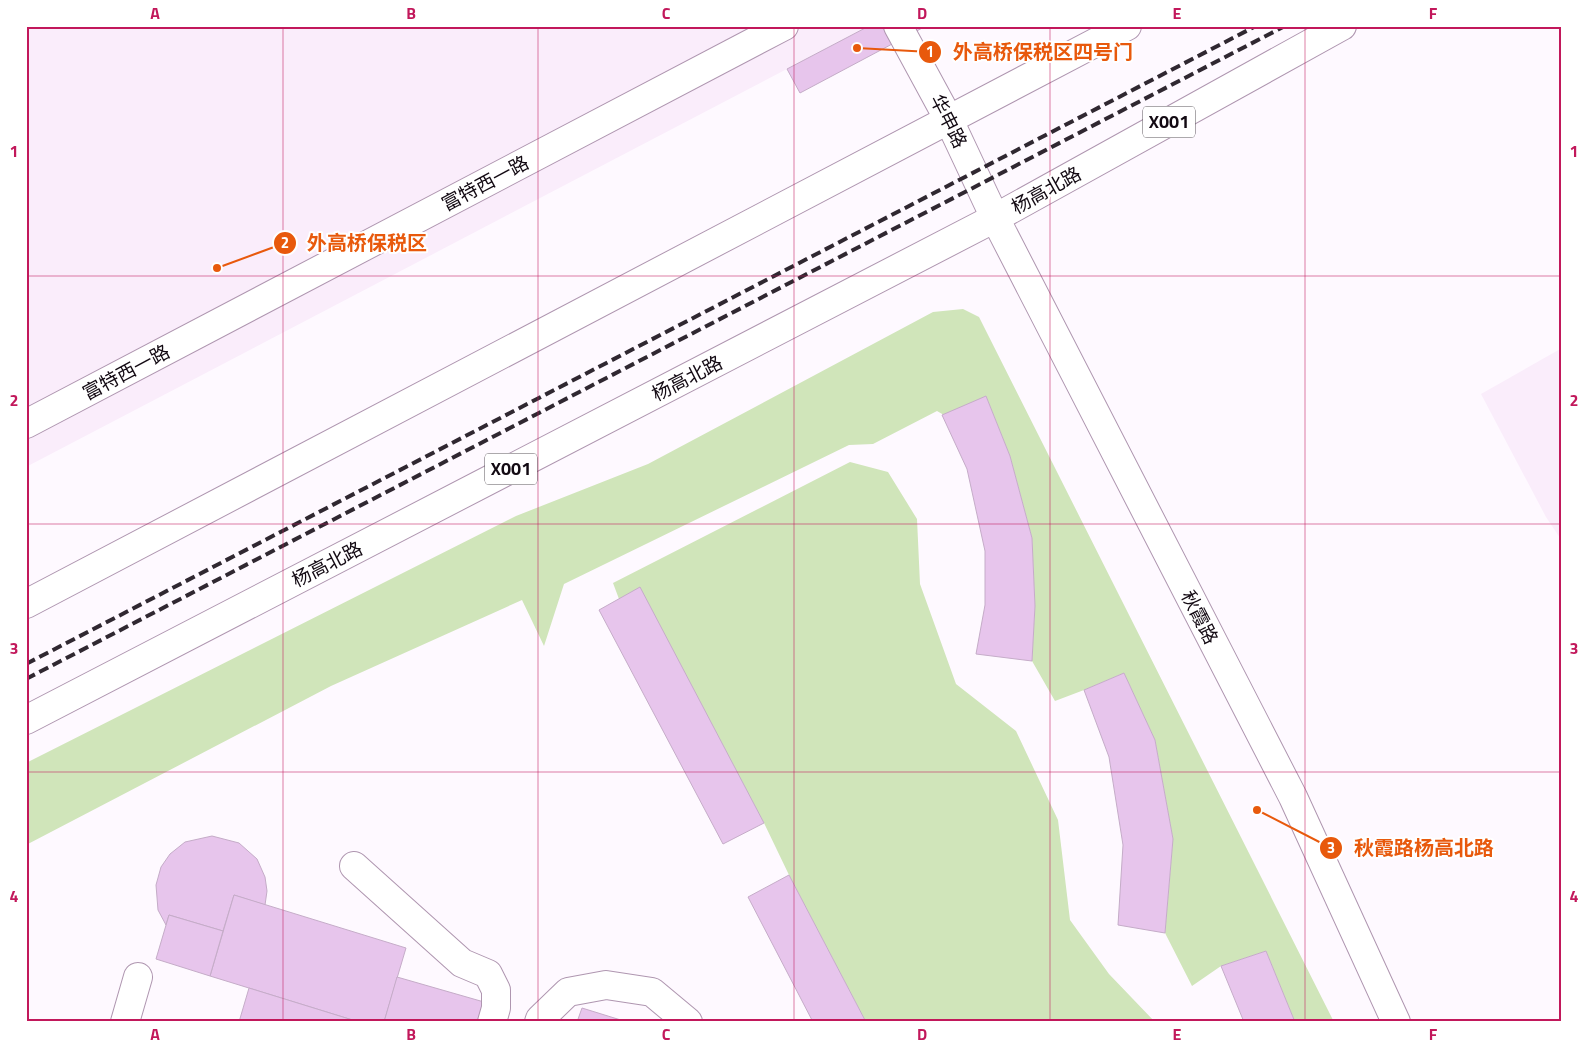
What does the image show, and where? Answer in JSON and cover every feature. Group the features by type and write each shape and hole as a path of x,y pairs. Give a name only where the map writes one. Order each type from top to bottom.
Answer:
{"main road":[{"name":"富特西一路","path":"26,424 784,26"},
{"name":"华申路","path":"898,26 949,120 995,218"},
{"path":"26,604 1127,26"},
{"name":"杨高北路","path":"26,720 995,218 1342,26"},
{"name":"秋霞路","path":"995,218 1293,798 1396,1022"},
{"path":"354,866 462,963 488,974 496,990 496,1008 492,1022"},
{"path":"125,1022 138,977"},
{"path":"539,1022 568,992 606,985 652,992 688,1022"}],"shaded area":[{"path":"26,26 869,26 26,467"},
{"path":"1562,348 1562,541 1546,517 1481,394"}],"green space":[{"path":"963,309 979,317 1334,1022 1295,1022 1266,951 1221,966 1192,986 1165,933 1173,839 1155,740 1124,673 1055,701 1032,661 1035,606 1032,538 1010,456 986,396 949,418 937,411 873,444 849,445 564,584 544,646 522,600 331,686 26,845 26,763 516,516 648,464 933,312"},
{"path":"850,462 888,472 917,519 920,584 956,684 1016,731 1058,820 1070,920 1109,974 1155,1022 866,1022 640,588 619,599 613,583"}],"building":[{"path":"869,26 926,26 800,93 787,69"},
{"path":"986,396 1010,456 1032,538 1035,606 1032,661 976,654 985,605 985,551 967,469 942,415"},
{"path":"640,587 764,823 723,844 599,610"},
{"path":"1124,673 1155,740 1173,839 1165,933 1118,925 1123,845 1109,757 1084,690"},
{"path":"212,836 239,843 257,859 265,877 267,891 265,905 234,895 223,931 169,915 166,925 158,910 156,885 161,867 170,854 185,842"},
{"path":"789,875 866,1022 813,1022 748,897"},
{"path":"234,895 406,948 384,1022 359,1022 210,976"},
{"path":"169,915 223,931 210,976 156,959"},
{"path":"1266,951 1295,1022 1244,1022 1221,966"},
{"path":"397,977 484,1002 478,1022 384,1022"},
{"path":"249,988 359,1022 239,1022"},
{"path":"582,1008 624,1021 624,1022 577,1022"}],"railway":[{"path":"26,664 1256,26"},
{"path":"26,679 1285,26"}],"place":[{"name":"外高桥保税区四号门","path":"857,48"},
{"name":"外高桥保税区","path":"217,268"},
{"name":"秋霞路杨高北路","path":"1257,810"}]}
